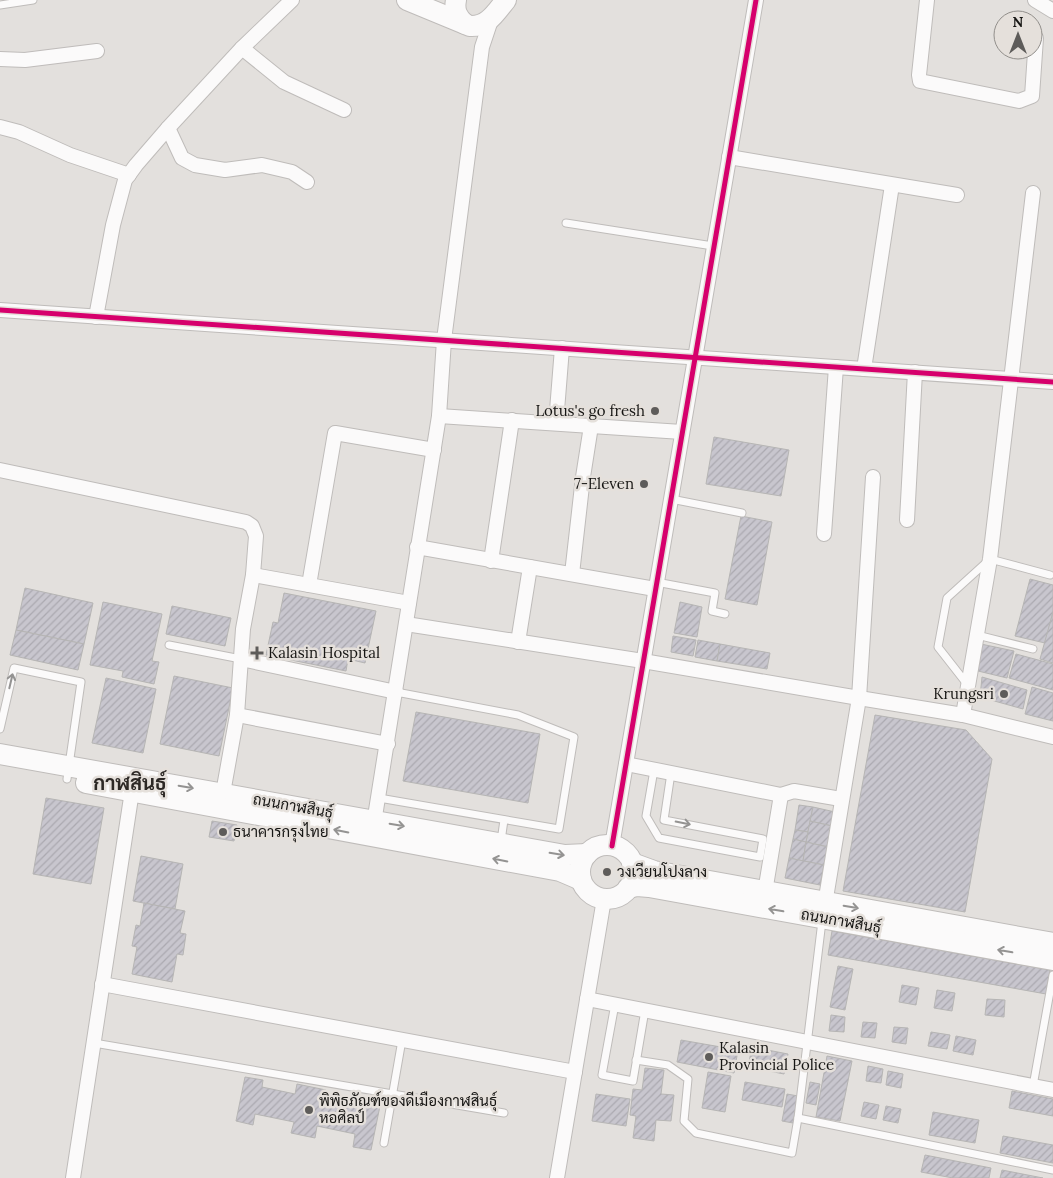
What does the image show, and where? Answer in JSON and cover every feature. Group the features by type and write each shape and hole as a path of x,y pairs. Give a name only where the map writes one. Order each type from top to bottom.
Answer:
{"main road":[{"path":"407,0 468,25 483,25 492,8 506,0"},
{"path":"456,0 456,14 460,20 468,25"},
{"name":"ถนนกาฬสินธุ์","path":"0,754 132,792 373,829 500,844 565,855 587,854"},
{"name":"ถนนกาฬสินธุ์","path":"0,767 68,773 223,793 560,871 581,880"},
{"path":"599,846 612,846 620,849 632,862 634,871 628,888 613,898 604,899 588,892 581,880 580,869 582,861 587,854 599,846"},
{"name":"ถนนกาฬสินธุ์","path":"632,862 654,871 765,892 824,910 1053,960"},
{"name":"ถนนกาฬสินธุ์","path":"628,888 649,886 1053,943"}],"street":[{"path":"96,316 113,225 125,180 168,128 242,48 292,0"},
{"path":"612,846 756,0"},
{"path":"927,0 919,75 920,81 1019,101 1032,96 1034,60"},
{"path":"1035,0 1053,11"},
{"path":"373,829 439,416 444,340 482,47 492,8"},
{"path":"468,25 482,47"},
{"path":"242,48 284,82 344,110"},
{"path":"0,60 25,60 98,51"},
{"path":"0,127 19,132 70,155 129,175"},
{"path":"168,128 182,158 195,164 225,170 262,164 292,172 307,182"},
{"path":"729,157 957,195"},
{"path":"864,369 892,185"},
{"path":"963,715 990,558 1033,193"},
{"path":"0,310 1053,382"},
{"path":"556,423 562,348"},
{"path":"824,534 836,367"},
{"path":"907,520 915,372"},
{"path":"439,416 682,432"},
{"path":"491,560 512,420"},
{"path":"572,574 591,426"},
{"path":"309,585 335,433 434,450"},
{"path":"0,470 246,522 252,526 256,536 253,575 243,629 240,658 238,716 223,793"},
{"path":"824,910 859,698 873,477"},
{"path":"418,548 572,574 656,585"},
{"path":"518,642 530,567"},
{"path":"253,575 409,603"},
{"path":"406,624 643,661 963,715 1053,737"},
{"path":"240,658 396,692"},
{"path":"238,716 388,744"},
{"path":"626,764 782,795 794,791 841,799"},
{"path":"73,1178 132,792"},
{"path":"765,892 782,795"},
{"path":"557,1178 604,899"},
{"path":"102,984 575,1072"},
{"path":"587,999 1053,1090"}],"lane":[{"path":"0,5 33,0"},
{"path":"566,223 714,246"},
{"path":"670,499 742,512"},
{"path":"968,685 938,647 947,598 990,558 1050,575"},
{"path":"656,585 715,594 712,611 725,614"},
{"path":"977,634 1033,649"},
{"path":"169,645 240,658"},
{"path":"0,729 14,668 81,682 68,773"},
{"path":"379,798 559,829 574,737 518,715 396,692"},
{"path":"654,770 646,816 660,838 760,857 763,839 664,820 671,773"},
{"path":"500,844 504,820"},
{"path":"636,1060 668,1065 688,1079 684,1121 696,1133 792,1153 809,1043 824,910"},
{"path":"1033,1086 1053,975"},
{"path":"615,1004 602,1075 633,1081 645,1010"},
{"path":"384,1144 402,1040"},
{"path":"94,1043 504,1113"},
{"path":"798,1118 1053,1170"}],"building":[{"path":"714,437 789,450 781,496 706,484"},
{"path":"741,516 772,522 757,605 725,599"},
{"path":"1030,579 1053,585 1053,612 1045,643 1015,636"},
{"path":"25,588 93,603 84,644 16,630"},
{"path":"284,593 376,611 365,663 348,659 346,671 266,655 273,622 278,623"},
{"path":"103,602 162,614 152,661 159,662 154,684 122,677 123,671 90,665"},
{"path":"680,602 702,607 697,637 674,633"},
{"path":"172,606 231,618 225,646 166,634"},
{"path":"1053,612 1053,663 1040,659"},
{"path":"16,630 84,644 78,670 10,655"},
{"path":"673,636 696,640 693,656 671,652"},
{"path":"698,640 720,644 717,661 695,657"},
{"path":"720,644 770,653 767,669 717,661"},
{"path":"981,644 1014,651 1007,678 978,671"},
{"path":"1016,654 1053,664 1053,690 1009,678"},
{"path":"174,676 233,688 219,756 160,744"},
{"path":"982,677 1027,690 1023,709 980,697"},
{"path":"106,678 156,689 143,753 92,743"},
{"path":"1032,687 1053,693 1053,721 1025,714"},
{"path":"416,712 540,734 528,803 403,781"},
{"path":"875,715 966,730 992,759 965,912 843,891"},
{"path":"46,798 104,808 91,884 33,874"},
{"path":"799,805 813,807 808,832 795,830"},
{"path":"813,807 835,812 832,826 810,821"},
{"path":"212,821 237,825 234,841 209,837"},
{"path":"810,821 832,826 828,847 806,842"},
{"path":"795,830 808,832 806,842 793,839"},
{"path":"793,839 806,842 803,861 789,858"},
{"path":"806,842 828,847 824,865 803,861"},
{"path":"141,856 183,864 175,909 133,901"},
{"path":"789,858 824,865 820,885 785,878"},
{"path":"144,903 185,911 180,933 186,934 183,955 177,954 172,982 132,974 137,947 132,946 136,925 140,926"},
{"path":"832,931 1050,970 1046,994 828,955"},
{"path":"838,966 853,969 845,1010 830,1007"},
{"path":"902,985 919,988 916,1005 899,1002"},
{"path":"937,990 955,993 952,1011 934,1008"},
{"path":"987,999 1005,1000 1004,1017 985,1015"},
{"path":"831,1015 845,1017 844,1032 829,1031"},
{"path":"863,1022 877,1023 875,1038 861,1037"},
{"path":"894,1027 908,1028 906,1044 892,1042"},
{"path":"931,1032 950,1035 947,1049 928,1046"},
{"path":"956,1036 976,1040 973,1055 953,1051"},
{"path":"681,1040 738,1050 734,1073 677,1062"},
{"path":"752,1047 788,1054 784,1074 748,1067"},
{"path":"827,1056 852,1061 840,1121 816,1117"},
{"path":"868,1066 883,1069 881,1083 866,1081"},
{"path":"645,1068 664,1070 661,1094 674,1095 671,1121 656,1120 654,1141 633,1138 636,1116 630,1115 633,1089 642,1090"},
{"path":"888,1071 903,1074 901,1088 886,1085"},
{"path":"708,1072 731,1076 725,1112 702,1108"},
{"name":"พิพิธภัณฑ์ของดีเมืองกาฬสินธุ์ หอศิลป์","path":"245,1077 263,1080 262,1087 295,1094 297,1084 326,1090 325,1099 357,1106 359,1097 381,1101 371,1150 353,1147 355,1134 317,1126 315,1138 291,1133 294,1122 255,1114 253,1125 236,1121"},
{"path":"745,1082 785,1089 782,1107 742,1100"},
{"path":"810,1082 820,1084 816,1105 806,1103"},
{"path":"1012,1091 1053,1099 1053,1116 1009,1108"},
{"path":"596,1094 630,1099 626,1126 592,1121"},
{"path":"787,1094 798,1096 793,1123 782,1121"},
{"path":"864,1102 879,1105 876,1119 861,1116"},
{"path":"886,1106 901,1109 898,1123 883,1120"},
{"path":"933,1112 979,1120 975,1143 929,1135"},
{"path":"1003,1136 1053,1145 1053,1163 1000,1153"},
{"path":"925,1155 991,1168 989,1178 953,1178 921,1172"},
{"path":"1002,1170 1043,1178 1000,1178"}],"cycle path":[{"path":"612,846 756,0"},
{"path":"0,310 1053,382"}],"place":[{"name":"Lotus's go fresh","path":"655,411"},
{"name":"7-Eleven","path":"644,484"},
{"name":"Kalasin Hospital","path":"257,653"},
{"name":"Krungsri","path":"1004,694"},
{"name":"ธนาคารกรุงไทย","path":"223,832"},
{"name":"วงเวียนโปงลาง","path":"607,872"},
{"name":"Kalasin Provincial Police","path":"709,1057"},
{"name":"พิพิธภัณฑ์ของดีเมืองกาฬสินธุ์ หอศิลป์","path":"309,1110"}],"district":[{"name":"กาฬสินธุ์","path":"130,783"}]}
